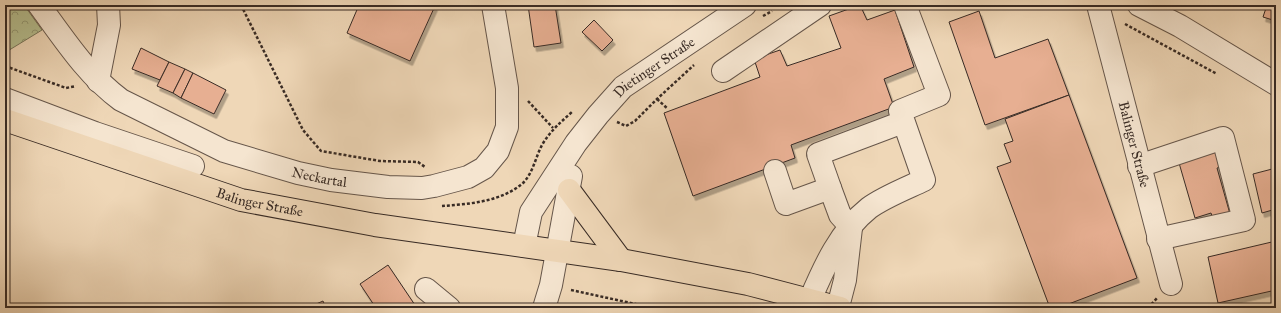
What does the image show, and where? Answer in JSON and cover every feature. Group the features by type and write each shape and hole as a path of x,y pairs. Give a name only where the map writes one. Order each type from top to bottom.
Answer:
{"main road":[{"name":"Balinger Straße","path":"5,120 241,200 375,225 621,260 748,284 839,308"},
{"path":"569,190 621,260"}],"street":[{"name":"Neckartal","path":"39,5 78,59 98,81 121,100 157,119 224,151 254,161 330,180 388,187 422,188 468,177 484,168 498,151 507,127 507,88 493,5"},
{"path":"98,81 109,25 108,5"},
{"name":"Dietinger Straße","path":"524,246 531,212 576,143 623,87 745,5"},
{"path":"723,71 820,5"},
{"path":"810,300 820,275 837,244 851,227 870,208 924,180 900,111 939,95 905,5"},
{"path":"1139,5 1180,26 1276,84"},
{"name":"Balinger Straße","path":"1099,8 1158,239 1171,284"},
{"path":"5,99 96,134 193,166"},
{"path":"839,308 845,280 851,227 840,215 818,154 903,122"},
{"path":"1139,166 1223,138 1244,220 1158,239"},
{"name":"Dietinger Straße","path":"544,308 551,285 569,190 576,143"},
{"path":"775,171 786,204 830,188"},
{"path":"426,288 449,308"}],"path":[{"path":"241,5 304,130 321,151 380,161 418,162 427,168 434,186"},
{"path":"1099,8 1222,77"},
{"path":"5,66 66,88 98,81"},
{"path":"439,207 490,200 524,182 538,157 541,146 553,128 520,93 507,88"},
{"path":"657,99 668,109"},
{"path":"551,285 654,308"}],"green space":[{"path":"5,5 24,5 42,30 6,52"}],"building":[{"path":"359,5 435,6 410,61 347,33"},
{"path":"528,5 555,5 561,43 534,47"},
{"path":"860,5 867,20 895,10 914,67 884,79 894,107 791,145 795,158 693,196 664,113 760,77 754,59 780,50 787,66 841,48 829,16"},
{"path":"1267,5 1276,5 1276,21 1263,17"},
{"path":"979,11 995,58 1048,39 1069,95 985,125 949,22"},
{"path":"594,20 613,40 602,51 582,32"},
{"path":"141,48 169,62 160,80 132,69"},
{"path":"169,62 185,69 173,93 157,86"},
{"path":"185,69 193,73 181,98 173,93"},
{"path":"193,73 226,90 214,114 181,98"},
{"path":"1069,95 1137,278 1058,308 1050,308 997,167 1011,162 1004,144 1013,141 1005,119"},
{"path":"1217,144 1224,166 1217,168 1230,214 1213,219 1211,213 1195,218 1177,156"},
{"path":"1276,168 1276,209 1262,213 1253,174"},
{"path":"1276,241 1276,290 1218,303 1208,257"},
{"path":"388,265 417,308 376,308 360,284"},
{"path":"323,301 326,308 307,308"}]}
